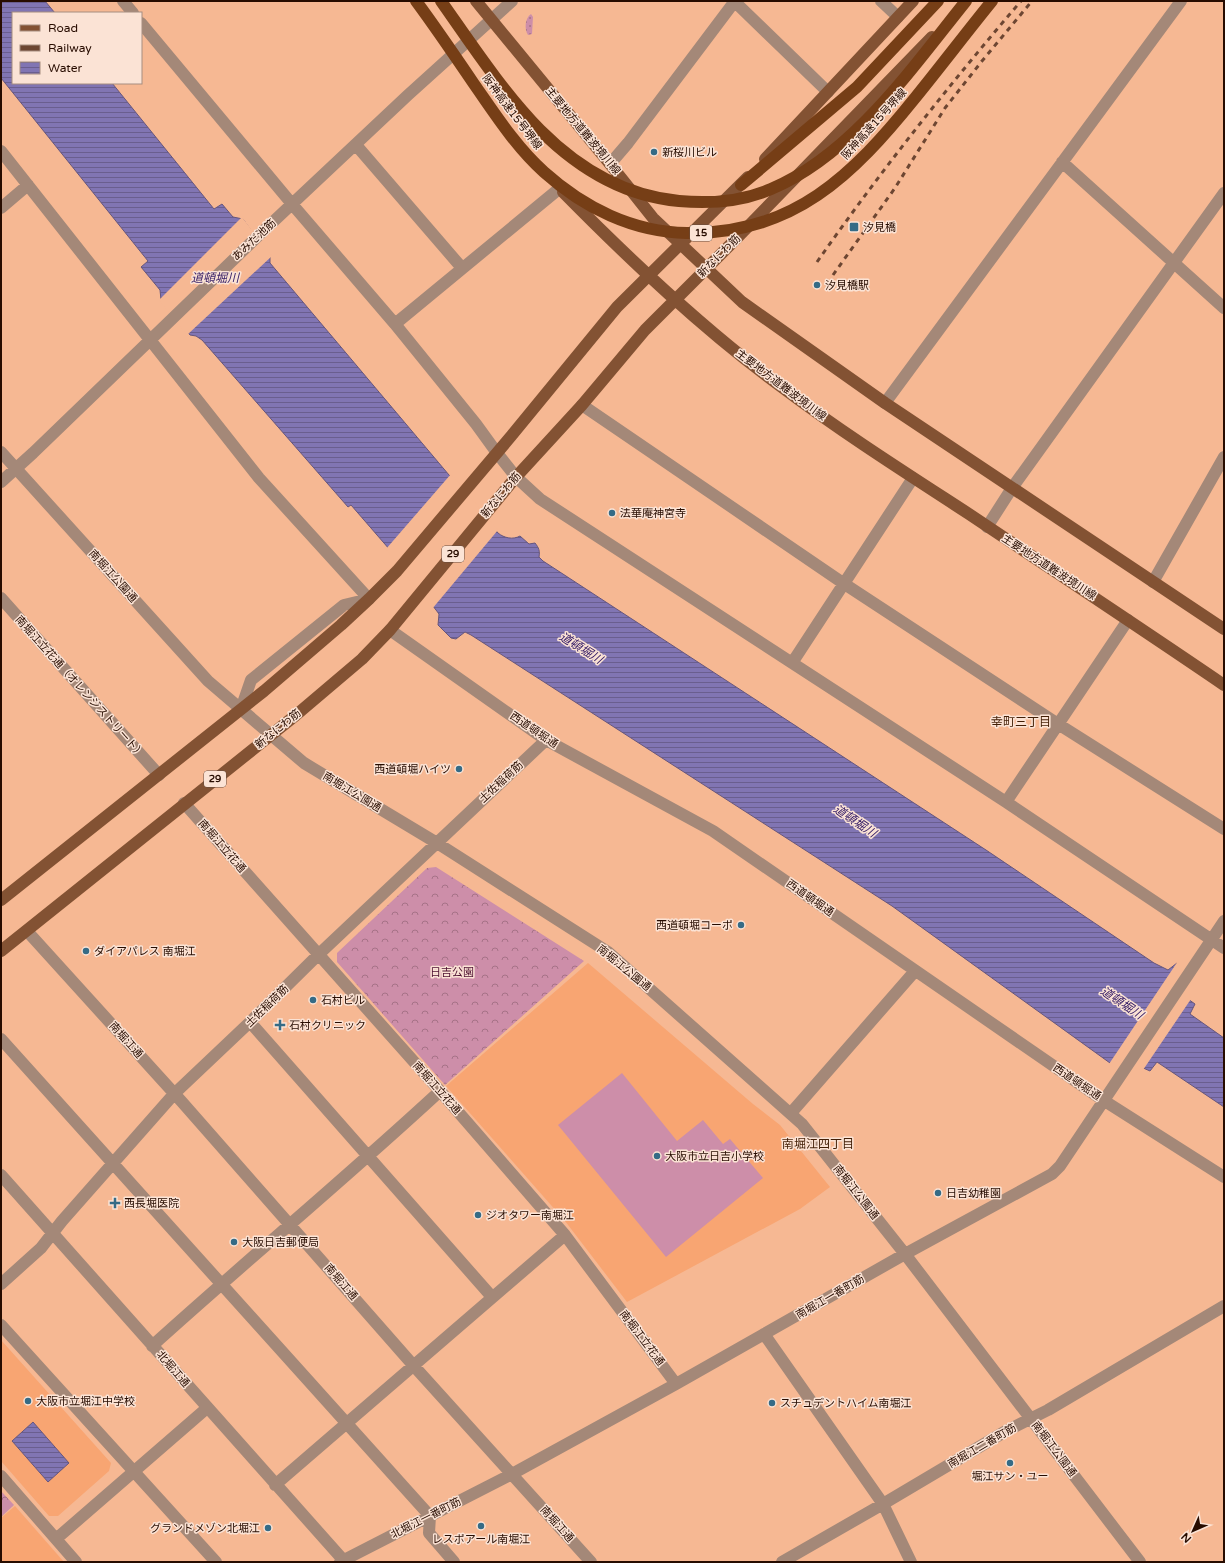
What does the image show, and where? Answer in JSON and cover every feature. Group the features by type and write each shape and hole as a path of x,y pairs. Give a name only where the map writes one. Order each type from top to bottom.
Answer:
{"highway":[{"name":"阪神高速15号堺線","path":"416,1 523,151 554,180 586,203 626,222 649,229 674,233 697,234 726,232 754,226 808,202 831,186 852,168 890,127 992,1"},
{"name":"阪神高速15号堺線","path":"441,1 507,93 542,131 581,164 619,186 638,194 658,199 703,203 727,201 771,190 815,164 835,149 890,94 966,1"},
{"path":"741,185 857,87 938,1"}],"main road":[{"name":"主要地方道難波境川線","path":"411,1 455,52 520,139 560,188 622,251 712,332 783,388 912,478 987,526 1224,686"},
{"name":"主要地方道難波境川線","path":"476,1 653,218 742,302 886,403 1224,629"},
{"path":"1,900 241,709 336,630 369,599 397,571 497,453 617,307 741,185 913,1"},
{"name":"新なにわ筋","path":"1,951 362,659 390,630 516,477 582,405 645,330 966,1"}],"street":[{"path":"123,1 132,12"},
{"name":"あみだ池筋","path":"1,482 34,453 259,235 455,52 512,1"},
{"path":"610,164 628,143 735,1 828,92"},
{"path":"881,1 898,17"},
{"path":"886,403 1181,1"},
{"path":"142,24 292,204 395,324 476,424 516,477 540,499 1006,802 1224,948"},
{"path":"356,144 462,268"},
{"path":"1,151 259,478 369,599 344,606 251,680 241,709"},
{"path":"1062,162 1224,308"},
{"path":"1,208 28,185"},
{"path":"395,324 560,188"},
{"path":"987,526 1012,488 1175,263 1224,192"},
{"path":"582,405 843,583 1058,724 1224,829"},
{"name":"南堀江公園通","path":"1,452 208,681 304,763 437,843 608,952 791,1113 802,1124 905,1254 1140,1562"},
{"path":"1153,582 1224,457"},
{"path":"792,663 912,478"},
{"name":"南堀江立花通（オレンジストリート）","path":"1,598 159,775"},
{"path":"1006,802 1128,620"},
{"name":"西道頓堀通","path":"390,630 546,740 713,831 1103,1100 1224,1177"},
{"name":"土佐稲荷筋","path":"1,1284 41,1248 174,1094 318,955 546,740"},
{"name":"南堀江立花通","path":"184,803 565,1234 676,1384"},
{"name":"南堀江一番町筋","path":"512,1474 676,1384 905,1254 1052,1174 1060,1166 1114,1083 1224,921"},
{"name":"南堀江通","path":"27,930 290,1224 413,1365 591,1562"},
{"path":"791,1113 915,971"},
{"path":"250,1022 492,1297"},
{"path":"1,1039 430,1516 429,1533 454,1562"},
{"path":"152,1346 221,1283 369,1157 440,1091"},
{"name":"北堀江通","path":"1,1175 342,1561"},
{"path":"275,1485 565,1234"},
{"name":"南堀江二番町筋","path":"782,1562 1006,1431 1048,1410 1224,1306"},
{"path":"1,1325 216,1562"},
{"path":"764,1334 882,1504 911,1562"},
{"path":"56,1539 207,1408"},
{"name":"北堀江一番町筋","path":"342,1561 512,1474"},
{"path":"1,1476 76,1562"}],"shaded area":[{"name":"大阪市立日吉小学校","path":"588,963 753,1104 780,1125 830,1187 800,1209 627,1302 565,1221 446,1086"},
{"name":"大阪市立堀江中学校","path":"1,1340 111,1463 109,1471 58,1516 49,1516 1,1461"},
{"path":"15,1506 64,1562 1,1562 1,1518"}],"green space":[{"path":"531,14 533,17 532,34 528,35 526,24 527,18"},
{"name":"日吉公園","path":"436,867 584,961 445,1085 337,962 337,953 427,868"},
{"path":"622,1073 677,1141 703,1120 723,1144 730,1139 763,1178 666,1257 558,1125"},
{"path":"1,1491 14,1505 1,1517"}],"water":[{"name":"道頓堀川","path":"1,1 45,1 54,12 12,12 12,84 113,84 214,209 222,204 233,217 243,219 270,257 270,263 498,533 509,538 520,536 529,544 535,543 539,550 539,557 543,561 986,850 1154,963 1168,970 1177,963 1188,999 1195,1004 1190,1014 1224,1038 1224,1107 1157,1062 1150,1071 1141,1067 1110,1063 892,906 471,635 465,632 456,639 451,638 438,625 439,614 390,550 351,505 348,507 202,340 196,336 190,335 161,300 160,290 141,267 148,261 1,78"},
{"path":"33,1422 69,1463 48,1482 12,1441"}],"pier":[{"path":"242,217 272,256 187,335 159,300"},
{"path":"451,474 498,530 432,609 386,549"},
{"path":"1178,961 1191,999 1143,1070 1109,1064"}],"railway":[{"path":"817,262 865,195 916,129 1021,1"},
{"path":"833,275 895,188 945,108 1032,1"}],"place":[{"name":"新桜川ビル","path":"654,152"},
{"name":"汐見橋","path":"854,227"},
{"name":"汐見橋駅","path":"817,285"},
{"name":"法華庵神宮寺","path":"612,513"},
{"name":"西道頓堀ハイツ","path":"459,769"},
{"name":"西道頓堀コーポ","path":"741,925"},
{"name":"ダイアパレス 南堀江","path":"86,951"},
{"name":"石村ビル","path":"313,1000"},
{"name":"石村クリニック","path":"280,1025"},
{"name":"大阪市立日吉小学校","path":"657,1156"},
{"name":"日吉幼稚園","path":"938,1193"},
{"name":"西長堀医院","path":"115,1203"},
{"name":"ジオタワー南堀江","path":"478,1215"},
{"name":"大阪日吉郵便局","path":"234,1242"},
{"name":"大阪市立堀江中学校","path":"28,1401"},
{"name":"スチュデントハイム南堀江","path":"772,1403"},
{"name":"堀江サン・ユー","path":"1010,1463"},
{"name":"レスポアール南堀江","path":"481,1526"},
{"name":"グランドメゾン北堀江","path":"268,1528"}],"district":[{"name":"幸町三丁目","path":"1021,722"},
{"name":"南堀江四丁目","path":"818,1144"}]}
